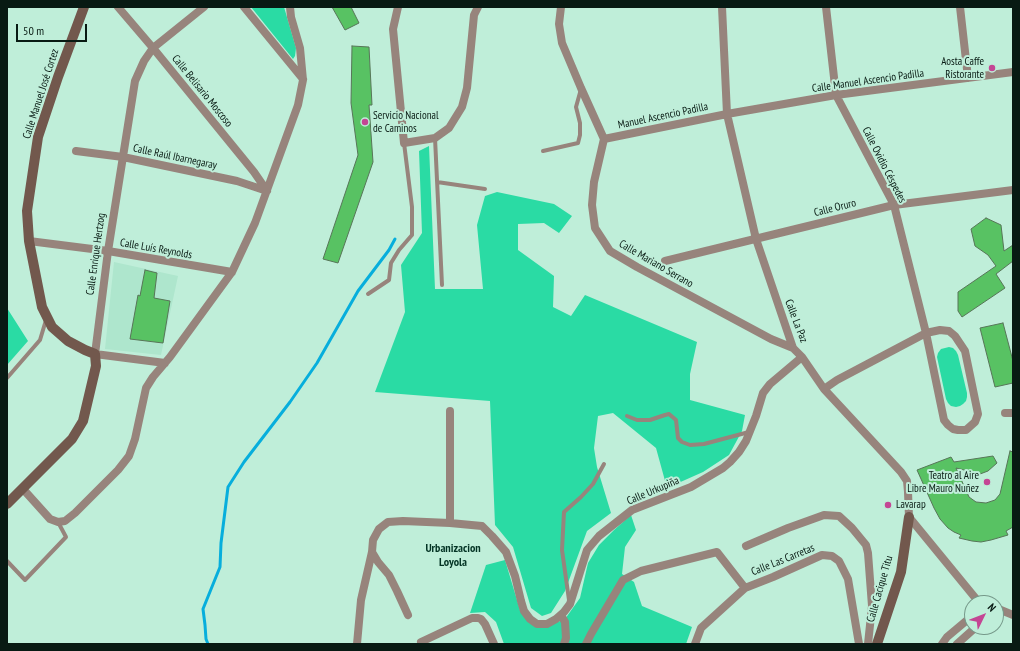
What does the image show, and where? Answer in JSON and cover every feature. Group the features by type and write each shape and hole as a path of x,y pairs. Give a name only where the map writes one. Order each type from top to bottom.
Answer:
{"street":[{"name":"Calle Manuel José Cortez","path":"84,7 38,138 27,211 29,241 42,307 47,318 52,327 68,341 95,354"},
{"name":"Calle Belisario Moscoso","path":"118,7 254,172 267,191"},
{"name":"Calle Enrique Hertzog","path":"7,504 72,439 83,421 96,366 95,354 108,251 135,81 144,61 153,48 204,7"},
{"path":"244,7 303,80"},
{"path":"22,489 50,519 58,522 65,521 118,470 129,456 136,439 146,388 153,376 170,357 232,272 255,224 298,105 303,80 300,48 291,18 290,7"},
{"path":"398,7 393,30 404,143 435,138 449,128 462,107 467,88 474,15 478,7"},
{"path":"562,7 559,24 562,43 604,139"},
{"name":"Calle La Paz","path":"722,7 727,114 756,238 793,348 802,357 824,389 901,472 907,481 909,517"},
{"name":"Calle Ovidio Céspedes","path":"826,7 836,95 894,205 926,333 944,420 954,429 966,430 975,422 978,414 965,351 955,336 949,331 940,330 926,333"},
{"path":"960,7 968,78"},
{"name":"Calle Manuel Ascencio Padilla","path":"727,114 836,95 1013,72"},
{"name":"Manuel Ascencio Padilla","path":"604,139 727,114"},
{"name":"Calle Mariano Serrano","path":"604,139 594,182 592,205 595,228 610,251 771,339 793,348"},
{"name":"Calle Raúl Ibarnegaray","path":"76,151 123,157 237,181 267,191"},
{"name":"Calle Oruro","path":"665,261 894,205 1013,190"},
{"name":"Calle Luís Reynolds","path":"29,241 108,251 232,272"},
{"path":"824,389 837,380 926,333"},
{"path":"95,354 165,363"},
{"name":"Calle Urkupiña","path":"372,552 373,540 379,529 388,522 403,521 450,523 482,526 506,552 515,576 524,611 530,619 537,624 547,624 556,620 570,604 587,550 599,536 632,510 691,487 723,468 739,452 746,441 763,393 778,376 802,357"},
{"path":"450,411 450,523"},
{"path":"746,546 788,528 824,515 839,516 852,528 866,545 868,553 872,606 868,644"},
{"path":"909,517 973,595"},
{"name":"Calle Cacique Titu","path":"876,644 900,572 909,517"},
{"path":"372,552 394,586 408,615"},
{"path":"357,644 361,600 372,552"},
{"path":"586,644 623,580 641,571 717,552 745,588 701,628 695,644"},
{"name":"Calle Las Carretas","path":"745,588 822,555 832,556 839,561 848,579 859,644"},
{"path":"561,615 565,622 566,638 564,644"},
{"path":"422,644 421,642 472,618 481,619 485,624 494,644"},
{"path":"942,644 947,637 964,623"},
{"path":"957,644 967,635"}],"lane":[{"path":"543,151 578,143 580,123 576,107 581,88"},
{"path":"435,138 442,284"},
{"path":"368,294 389,280 391,263 412,235 412,207 404,143"},
{"path":"437,182 485,189"},
{"path":"7,378 40,340 47,318"},
{"path":"626,416 637,420 650,420 669,414 676,420 678,438 682,442 690,445 704,444 749,432"},
{"path":"570,604 562,550 564,512 593,484 604,464"},
{"path":"7,561 25,580 66,537 58,522"}],"shaded area":[{"path":"114,262 178,276 161,355 105,349"}],"green space":[{"path":"251,7 284,7 296,48 293,59"},
{"path":"429,146 435,289 483,289 477,225 485,196 497,192 554,204 572,216 559,233 544,223 518,224 518,250 554,276 553,307 571,316 585,295 697,342 690,374 690,400 745,415 742,431 729,455 703,472 667,488 656,448 613,413 598,416 594,448 597,467 611,513 587,531 565,591 551,613 542,616 531,608 513,547 495,525 490,401 375,392 405,312 401,265 422,233 419,151"},
{"path":"7,308 28,341 7,365"},
{"path":"949,347 953,348 958,355 967,393 966,401 960,406 956,407 951,406 946,399 937,357 941,349"},
{"path":"631,515 636,530 625,547 622,574 634,582 642,606 692,627 686,644 504,644 496,622 485,612 470,613 486,565 505,560 520,610 547,626 565,619 580,598 588,563 599,545"}],"building":[{"path":"332,7 351,7 359,23 345,30"},
{"path":"352,46 369,47 372,105 369,105 373,162 338,263 323,259 358,155 351,103"},
{"path":"986,218 1001,225 1004,251 1013,245 1013,261 996,274 1005,288 962,317 958,311 958,292 996,266 988,255 975,246 971,229"},
{"path":"145,270 157,273 154,298 170,301 163,343 130,339 138,295 140,296"},
{"path":"1003,323 1013,361 1013,383 995,387 980,328"},
{"path":"1010,451 1013,452 1013,527 1006,531 1008,535 991,540 981,542 959,538 961,535 948,528 940,519 917,470 951,457 954,462 993,456 997,463 988,471 980,474 956,468 969,497 976,502 986,503 995,500 1000,494"}],"waterway":[{"path":"208,644 206,639 203,609 220,567 221,543 228,487 244,462 290,402 317,363 358,291 389,250 395,239"}],"place":[{"name":"Aosta Caffe Ristorante","path":"992,68"},
{"name":"Servicio Nacional de Caminos","path":"365,122"},
{"name":"Teatro al Aire Libre Mauro Nuñez","path":"987,482"},
{"name":"Lavarap","path":"888,505"}],"district":[{"name":"Urbanizacion Loyola","path":"453,556"}]}
